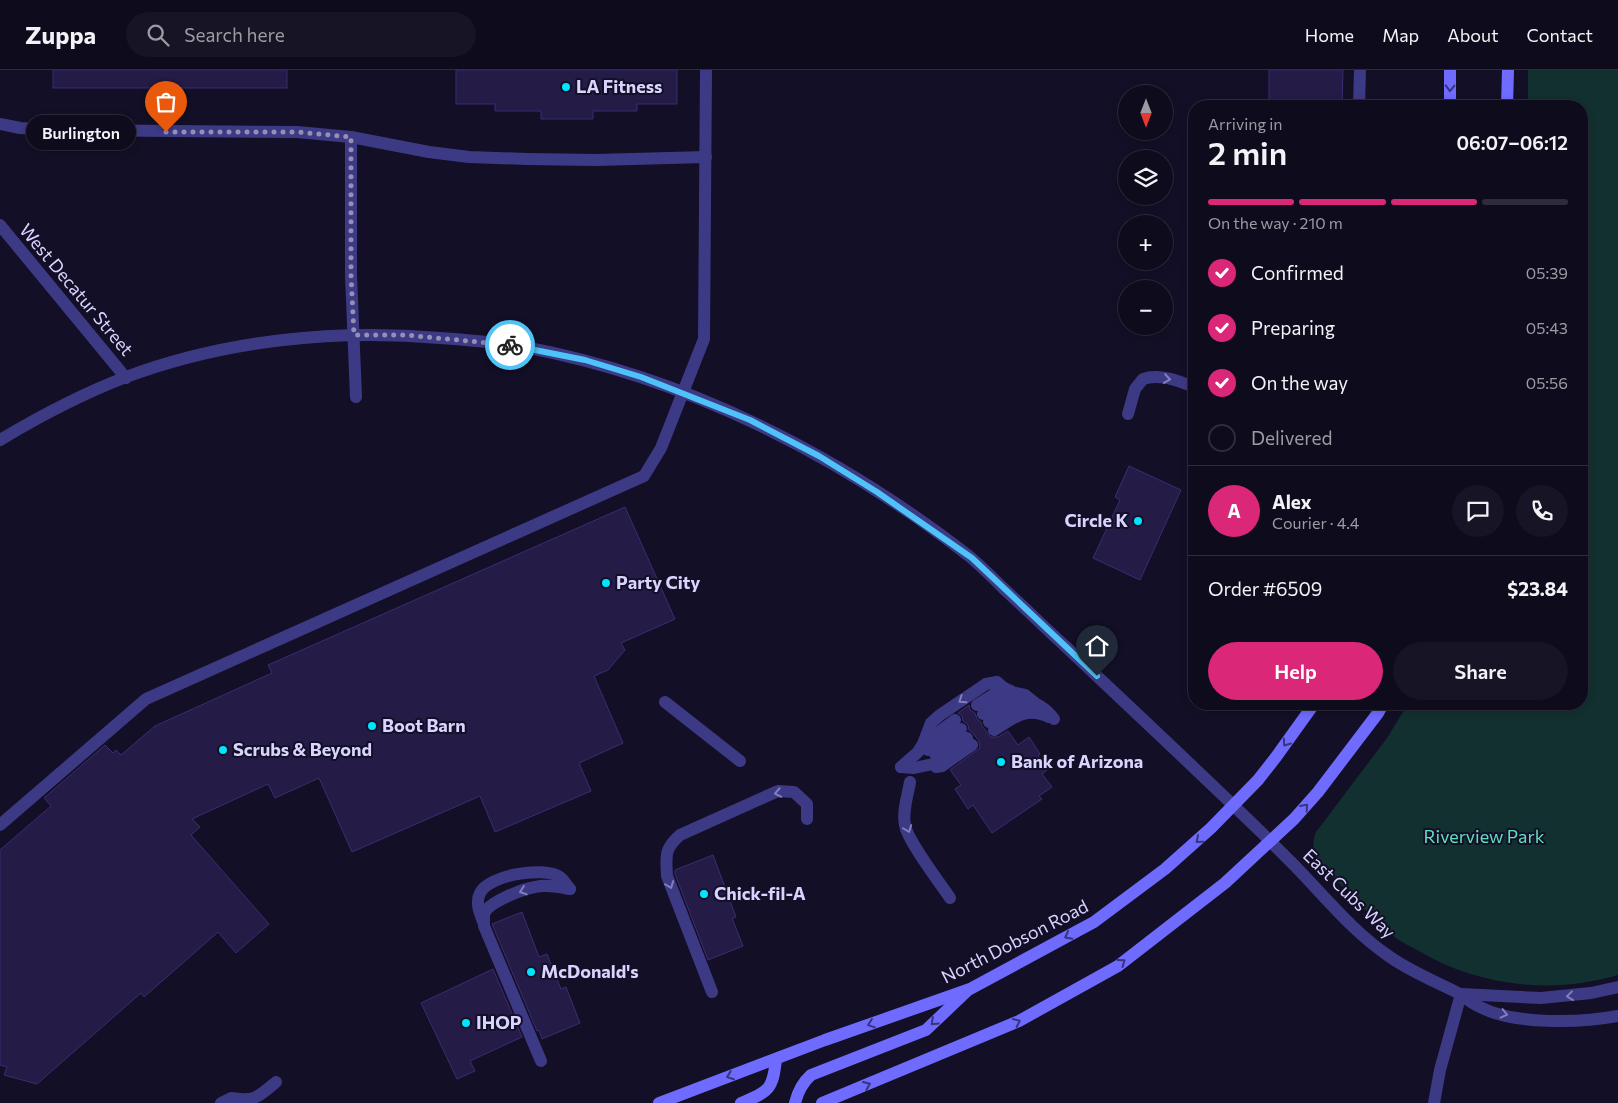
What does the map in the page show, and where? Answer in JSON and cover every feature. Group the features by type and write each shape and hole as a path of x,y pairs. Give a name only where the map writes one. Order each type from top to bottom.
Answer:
{"main road":[{"path":"1450,70 1450,100"},
{"path":"1507,100 1508,70"},
{"name":"North Dobson Road","path":"659,1103 776,1058 970,989 1094,922 1165,869 1212,828 1258,780 1310,710"},
{"path":"822,1103 1018,1021 1118,966 1225,883 1294,819 1318,792 1380,710"},
{"path":"795,1103 798,1090 811,1074 926,1030 970,989"},
{"path":"741,1103 768,1090 774,1076 776,1058"}],"street":[{"path":"0,824 146,699 644,476 661,448 704,339 706,70"},
{"path":"1360,70 1360,100"},
{"path":"0,124 20,128 61,130 297,132 351,137 429,152 469,157 588,160 706,157"},
{"path":"351,137 351,275 356,397"},
{"name":"West Decatur Street","path":"0,225 126,378"},
{"name":"East Cubs Way","path":"0,440 66,403 126,378 192,357 244,346 296,339 354,335 406,335 520,346 585,360 641,377 750,420 819,456 885,498 972,558 1233,806 1340,915 1390,957 1460,994 1482,1009 1530,1019 1579,1021 1618,1016"},
{"path":"1128,414 1135,388 1143,379 1172,379 1188,385"},
{"path":"901,767 918,752 932,723 940,715 986,684 997,682 1009,691 1025,695 1035,703 1046,708 1054,719 1034,712 986,718"},
{"path":"986,718 1009,691"},
{"path":"665,702 740,761"},
{"path":"986,718 1020,703 1035,703"},
{"path":"939,732 964,733 937,761 924,767 901,767 922,756 934,742 939,732"},
{"path":"910,782 905,808 905,825 914,843 950,898"},
{"path":"712,992 667,876 666,856 670,844 680,835 778,790 794,792 807,804 807,819"},
{"path":"484,926 484,914 490,906 509,896 536,887 554,886 570,889 560,877 544,871 522,873 500,879 485,886 479,895 478,910 484,926 541,1061"},
{"name":"East Cubs Way","path":"1460,994 1549,998 1591,993 1618,987"},
{"path":"1434,1103 1440,1070 1460,994"},
{"path":"222,1103 231,1098 253,1099 276,1082"}],"green space":[{"name":"Riverview Park","path":"1528,70 1618,70 1618,975 1567,985 1515,984 1489,979 1464,972 1440,962 1399,940 1375,920 1325,869 1316,856 1314,848 1316,832 1387,738 1404,710 1588,710 1588,100 1528,100"}],"building":[{"path":"53,70 287,70 287,88 53,88"},
{"name":"LA Fitness","path":"456,70 677,70 677,104 637,104 637,111 593,111 593,119 541,119 541,111 495,111 495,104 456,104"},
{"path":"1269,70 1343,70 1342,100 1269,100"},
{"name":"Circle K","path":"1129,466 1181,490 1140,580 1093,558 1120,500 1115,497"},
{"path":"625,507 675,619 621,643 625,650 608,670 594,676 623,743 579,763 591,791 495,832 480,796 352,852 319,778 275,798 268,784 192,819 200,827 191,835 269,924 236,953 218,932 144,997 141,993 37,1084 4,1075 7,1067 0,1065 0,850 51,806 44,798 105,745 113,753 116,750 121,755 155,726 272,673 268,665"},
{"name":"Bank of Arizona","path":"969,705 970,710 975,713 977,719 991,737 998,737 1008,731 1018,745 1029,737 1040,754 1038,755 1047,770 1042,774 1052,787 1039,796 1042,799 992,833 973,805 968,809 955,789 961,785 950,770 980,748 979,741 958,713"},
{"name":"Chick-fil-A","path":"713,855 736,917 732,918 743,946 708,960 675,870"},
{"name":"McDonald's","path":"522,912 539,957 547,954 561,989 566,987 580,1023 542,1039 492,924"},
{"name":"IHOP","path":"493,969 522,1037 470,1061 475,1071 457,1079 421,1003"}],"way so far":[{"path":"166,132 297,132 351,137 351,275 354,335 406,335 510,345"}],"place":[{"name":"LA Fitness","path":"566,87"},
{"name":"Burlington","path":"166,132"},
{"name":"Circle K","path":"1138,521"},
{"name":"Party City","path":"606,583"},
{"name":"Boot Barn","path":"372,726"},
{"name":"Scrubs & Beyond","path":"223,750"},
{"name":"Bank of Arizona","path":"1001,762"},
{"name":"Chick-fil-A","path":"704,894"},
{"name":"McDonald's","path":"531,972"},
{"name":"IHOP","path":"466,1023"}],"route":[{"path":"510,345 585,360 641,377 750,420 819,456 877,492 972,558 1097,676"}]}
